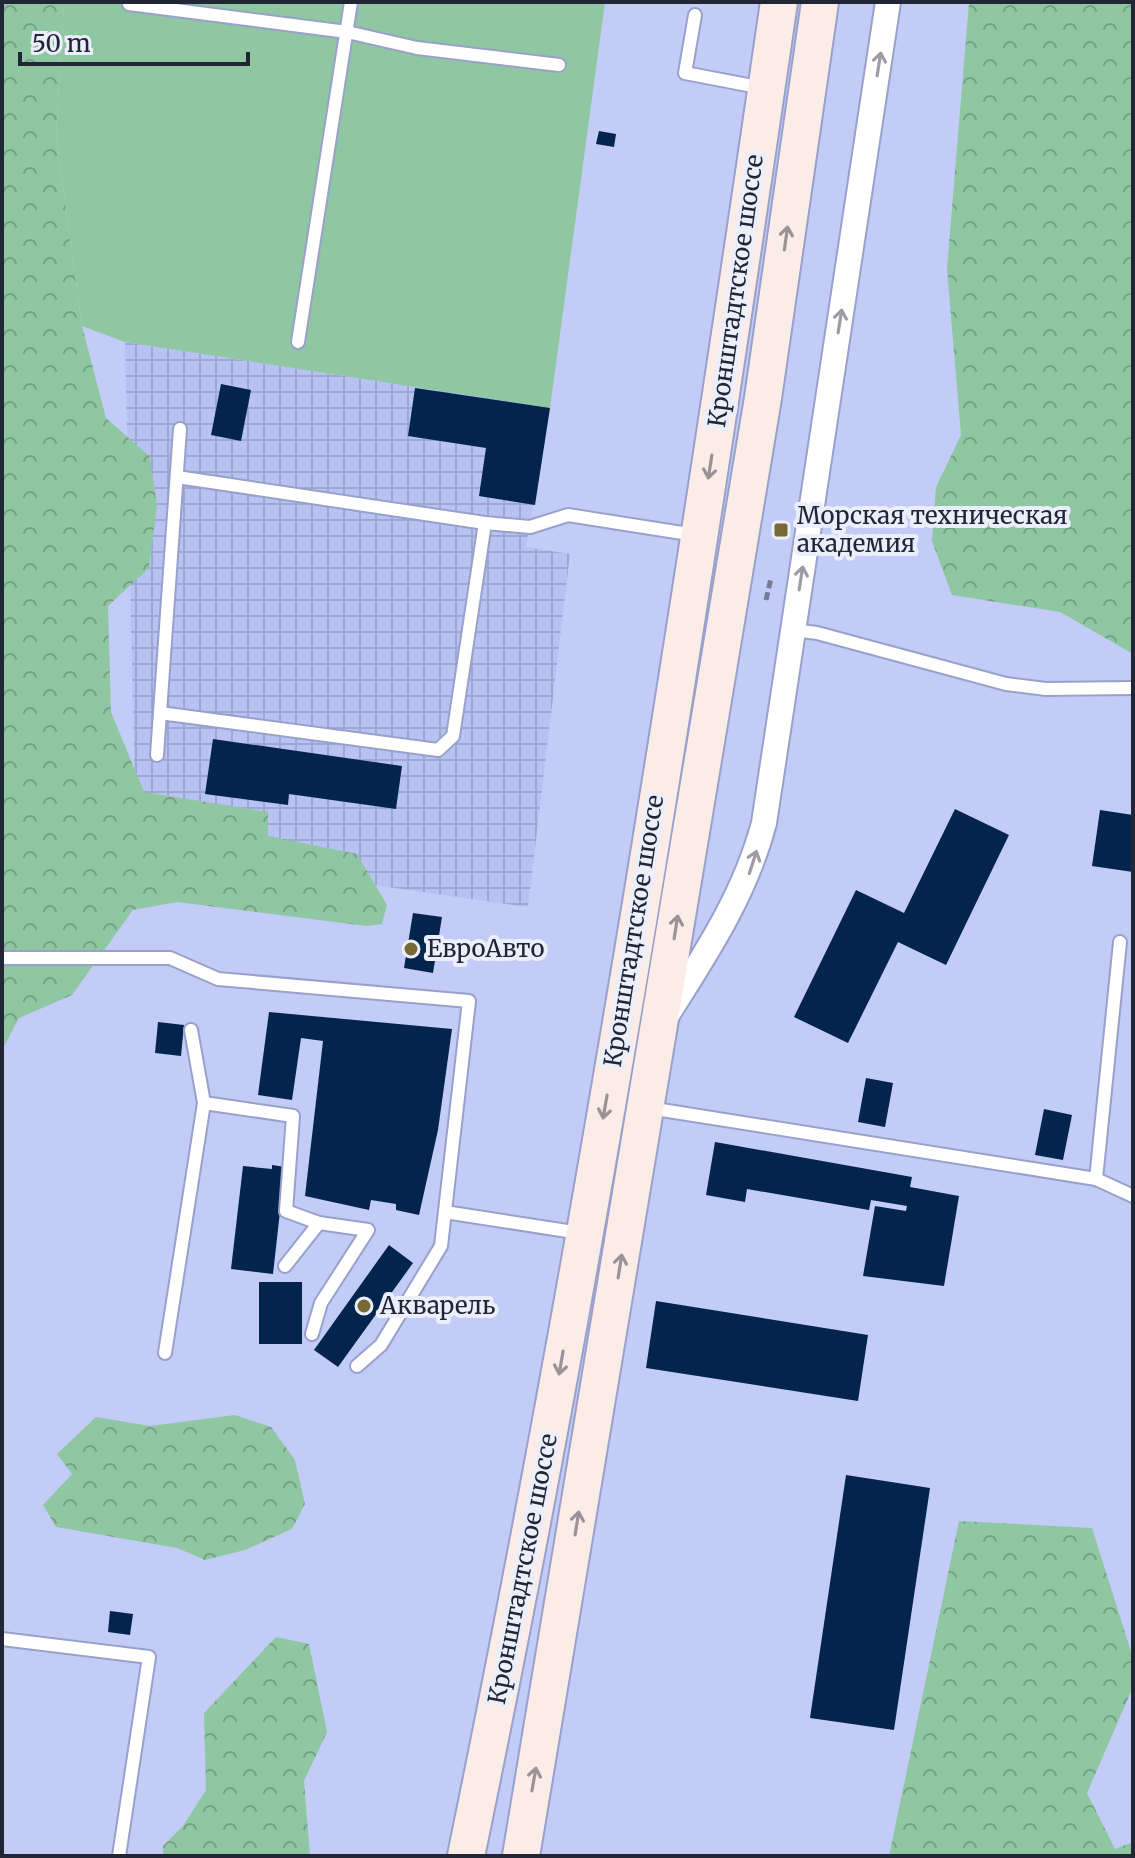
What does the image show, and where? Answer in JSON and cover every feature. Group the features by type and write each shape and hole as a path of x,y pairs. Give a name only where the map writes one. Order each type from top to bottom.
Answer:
{"main road":[{"name":"Кронштадтское шоссе","path":"466,1856 531,1540 584,1234 699,536 779,2"},
{"name":"Кронштадтское шоссе","path":"521,1856 763,398 820,2"}],"street":[{"path":"660,1027 735,905 750,871 764,823 888,2"}],"lane":[{"path":"298,342 351,2"},
{"path":"129,4 347,32 417,48 559,65"},
{"path":"695,15 685,73 766,88"},
{"path":"157,755 180,429"},
{"path":"177,477 485,523 530,527 568,515 699,536"},
{"path":"160,713 438,750 453,736 485,523"},
{"path":"793,630 817,633 1006,684 1046,689 1133,688"},
{"path":"1096,1179 1120,942"},
{"path":"2,958 170,958 218,979 469,1001 441,1246 381,1345 357,1366"},
{"path":"165,1353 204,1103 191,1030"},
{"path":"204,1103 293,1116 286,1211 319,1223 368,1230 321,1303 312,1334"},
{"path":"646,1108 1096,1179 1133,1196"},
{"path":"445,1212 584,1234"},
{"path":"285,1266 319,1223"},
{"path":"2,1639 149,1657 119,1856"}],"shaded area":[{"path":"125,342 550,408 526,547 570,554 528,907 136,851"}],"green space":[{"path":"2,2 64,2 56,135 82,326 106,418 150,457 157,506 149,568 108,606 111,712 144,792 268,812 268,836 357,854 387,905 382,924 366,926 177,902 133,910 72,995 19,1018 2,1050"},
{"path":"64,2 605,2 550,408 125,342 82,326 56,135"},
{"path":"969,2 1133,2 1133,654 1060,612 952,595 932,541 936,487 961,435 947,269"},
{"path":"235,1415 271,1427 295,1460 305,1504 292,1529 245,1550 205,1560 177,1548 56,1527 43,1505 72,1474 57,1454 96,1417 150,1426"},
{"path":"959,1521 1092,1528 1133,1658 1133,1687 1087,1793 1115,1849 1133,1842 1133,1856 889,1856"},
{"path":"276,1637 309,1644 327,1732 304,1781 310,1856 163,1856 163,1846 183,1826 206,1790 204,1713"}],"building":[{"path":"599,131 616,134 614,147 596,144"},
{"path":"221,384 251,390 241,441 211,435"},
{"path":"415,388 550,408 535,505 479,496 486,448 408,436"},
{"path":"213,739 402,766 396,809 289,794 288,805 205,794"},
{"path":"955,809 1009,835 946,965 898,942 848,1043 794,1017 856,890 904,913"},
{"path":"1100,810 1133,815 1133,872 1092,866"},
{"path":"413,913 442,917 433,973 404,968"},
{"path":"269,1012 452,1029 438,1130 419,1215 396,1210 396,1204 371,1200 369,1210 305,1196 323,1041 301,1038 292,1100 258,1095"},
{"path":"158,1022 184,1025 181,1056 155,1053"},
{"path":"866,1078 893,1083 885,1127 858,1122"},
{"path":"1044,1109 1072,1115 1063,1160 1035,1155"},
{"path":"715,1142 912,1177 910,1187 959,1196 944,1286 863,1276 875,1206 906,1211 907,1206 871,1200 869,1210 747,1189 745,1202 706,1195"},
{"path":"272,1165 285,1167 273,1274 231,1269 243,1166 272,1169"},
{"name":"Акварель","path":"389,1245 413,1263 338,1367 314,1350"},
{"path":"259,1282 302,1282 302,1344 259,1344"},
{"path":"656,1301 868,1335 858,1401 646,1368"},
{"path":"846,1475 930,1488 894,1730 810,1718"},
{"path":"110,1611 133,1614 130,1635 108,1632"}],"place":[{"name":"Морская техническая академия","path":"781,530"},
{"name":"ЕвроАвто","path":"411,949"},
{"name":"Акварель","path":"364,1306"}]}
